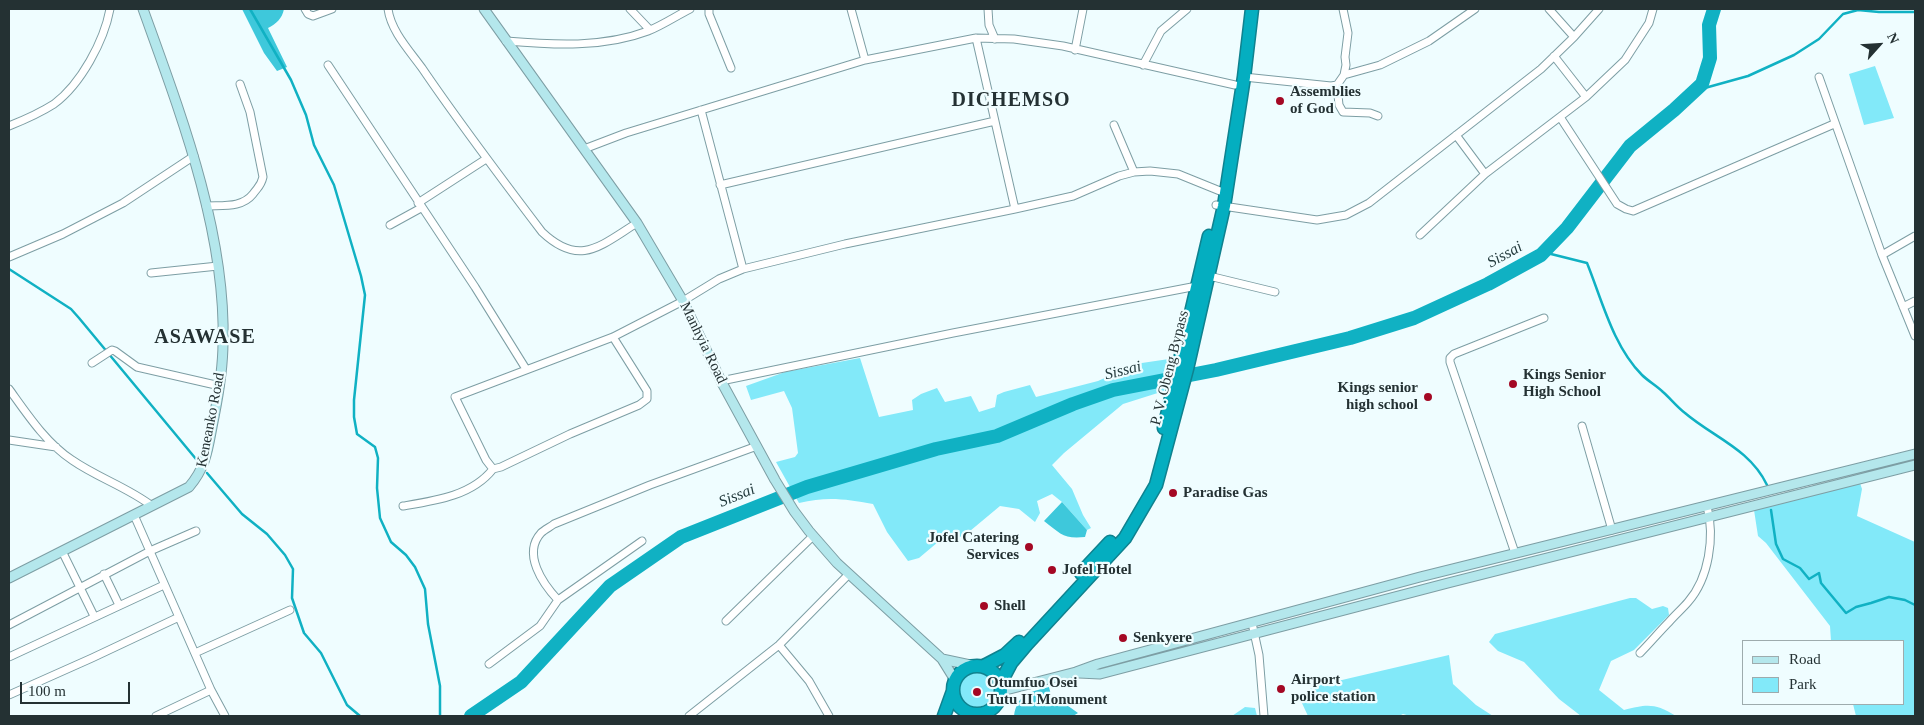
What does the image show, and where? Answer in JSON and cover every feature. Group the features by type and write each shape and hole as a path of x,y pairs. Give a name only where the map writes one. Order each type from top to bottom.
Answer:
{"highway":[{"name":"P. V. Obeng Bypass","path":"979,666 1005,655 1015,647 1118,533 1149,482 1209,276 1239,81 1244,9"},
{"name":"P. V. Obeng Bypass","path":"1001,687 1010,664 1124,538 1156,485 1180,376 1197,286 1220,206 1220,191 1252,9"},
{"path":"944,716 954,685 960,673 967,668 979,666 996,674 1001,687 1001,698 995,707 986,713 970,715 962,710 955,701 954,685"}],"street":[{"path":"9,126 54,104 72,86 99,45 110,9"},
{"name":"Keneanko Road","path":"9,578 189,487 199,475 205,462 220,386 223,341 218,266 194,156 143,9"},
{"path":"306,9 308,14 313,16 332,9"},
{"path":"388,9 389,19 396,31 486,159 542,232 553,242 579,252 589,251 637,223"},
{"name":"Manhyia Road","path":"484,9 637,223 683,301 721,381 774,480 794,511 813,536 849,574 942,659"},
{"path":"630,9 650,30"},
{"path":"506,40 561,44 619,40 650,30 690,9"},
{"path":"709,9 731,68"},
{"path":"851,9 865,60"},
{"path":"988,9 989,25 995,39"},
{"path":"1075,50 1084,9"},
{"path":"1143,65 1160,31 1187,9"},
{"path":"1343,9 1348,33 1344,75 1337,85 1340,109 1343,112 1370,113 1378,116"},
{"path":"1344,75 1380,65 1429,41 1475,9"},
{"path":"1548,9 1574,37"},
{"path":"1220,206 1317,220 1346,215 1369,204 1541,69 1599,9"},
{"path":"1420,235 1485,174 1586,97 1625,60 1649,23 1653,9"},
{"path":"976,38 1015,209"},
{"path":"584,149 626,133 865,60 976,38 1014,39 1143,65 1239,81 1337,85"},
{"path":"1554,56 1586,97"},
{"path":"328,66 475,287 526,369"},
{"path":"1819,77 1834,124 1882,254 1915,336"},
{"path":"206,206 240,204 250,199 254,192 261,187 263,177 250,112 240,84"},
{"path":"701,110 743,269"},
{"path":"1560,117 1617,204 1626,209 1633,210 1834,124"},
{"path":"720,185 995,121"},
{"path":"1114,125 1134,172"},
{"path":"1456,135 1485,174"},
{"path":"9,257 63,234 123,203 194,156"},
{"path":"390,225 486,159"},
{"path":"493,469 486,460 455,397 614,337 683,301 719,279 743,269 846,244 1073,196 1119,176 1134,172 1150,171 1178,174 1220,191"},
{"path":"1882,254 1915,236"},
{"path":"151,274 218,266"},
{"path":"1209,276 1275,292"},
{"path":"721,381 953,333 1197,286"},
{"path":"1903,307 1915,301"},
{"path":"1515,553 1450,358 1454,354 1544,318"},
{"path":"403,506 432,501 456,494 487,477 493,469 639,405 647,399 647,391 614,337"},
{"path":"92,363 109,352 137,367 220,386"},
{"path":"9,389 27,414 56,447 73,461 138,495 152,506"},
{"path":"1582,426 1612,530"},
{"path":"9,440 56,447"},
{"path":"558,600 543,582 535,561 535,544 541,533 554,524 650,485 757,446"},
{"path":"1001,687 1076,672 1098,664 1420,576 1781,489 1915,454"},
{"path":"1076,672 1100,674 1467,578 1915,465"},
{"path":"1640,654 1689,602 1696,591 1708,558 1711,532 1707,506"},
{"path":"134,515 211,690 225,716"},
{"path":"9,625 104,574 196,531"},
{"path":"726,621 813,536"},
{"path":"489,664 540,626 558,600 642,541"},
{"path":"62,551 94,616"},
{"path":"104,574 119,605"},
{"path":"689,716 779,645 849,574"},
{"path":"9,657 164,584"},
{"path":"195,652 290,610"},
{"path":"9,695 179,617"},
{"path":"1252,623 1258,655 1264,716"},
{"path":"779,645 808,681 828,716"},
{"path":"942,659 979,666"},
{"path":"942,659 954,685"},
{"path":"156,716 211,690"}],"green space":[{"path":"1875,66 1894,118 1864,125 1849,74"},
{"path":"860,358 879,417 913,410 912,400 921,394 937,388 945,402 971,396 979,412 995,407 997,395 1004,392 1030,385 1036,397 1098,381 1135,364 1169,359 1164,391 1123,404 1052,465 1072,489 1091,528 1087,530 1062,502 1052,494 1037,501 1040,513 1035,522 1019,509 1000,506 964,536 938,542 919,558 908,561 887,532 873,504 836,499 799,503 776,462 795,457 798,453 792,408 784,391 751,400 746,386 785,372"},
{"path":"1860,483 1862,489 1857,516 1915,542 1915,716 1856,716 1853,705 1904,705 1904,640 1831,640 1830,626 1766,543 1758,536 1754,510"},
{"path":"1636,598 1652,609 1663,606 1668,608 1669,615 1634,650 1611,661 1599,690 1624,710 1651,706 1676,716 1581,716 1559,699 1524,662 1498,651 1489,642 1495,634"},
{"path":"1449,655 1453,684 1476,705 1493,716 1410,716 1403,714 1399,716 1308,716 1301,701 1312,687"},
{"path":"976,669 983,670 989,675 994,681 994,695 989,701 983,706 976,707 969,706 963,701 958,695 957,688 958,681 963,675 969,670"},
{"path":"1245,707 1255,708 1257,716 1232,716"}],"shaded area":[{"path":"242,9 284,9 278,21 268,28 287,67 277,71 264,53"},
{"path":"1062,502 1087,530 1085,537 1063,535 1044,521"},
{"path":"1049,687 1053,703 1064,703 1078,713 1073,716 1014,716 1021,698"}],"waterway":[{"path":"250,9 291,80 306,115 314,145 334,185 361,276 365,295 354,400 357,434 375,447 378,458 377,488 380,518 391,542 406,555 415,567 425,589 428,624 440,686 440,716"},
{"name":"Sissai","path":"471,716 521,682 610,586 681,537 807,487 936,449 997,436 1073,404 1113,390 1216,370 1350,338 1414,318 1488,284 1541,255 1567,228 1630,146 1702,84 1710,58 1709,25 1714,9"},
{"path":"1694,91 1748,76 1794,55 1819,39 1843,14 1858,10 1915,12"},
{"path":"1543,252 1587,263 1609,322 1632,363 1642,375 1661,390 1682,411 1730,444 1751,462 1767,485"},
{"path":"9,269 71,309 196,459"},
{"path":"207,473 242,514 267,534 285,555 293,569 292,598 304,633 321,653 347,705 360,716"},
{"path":"1771,510 1776,544 1783,559 1800,568 1809,579 1819,573 1821,583 1846,613 1856,607 1889,597 1905,600 1915,605"}],"place":[{"name":"Assemblies of God","path":"1280,101"},
{"name":"Kings Senior High School","path":"1513,384"},
{"name":"Kings senior high school","path":"1428,397"},
{"name":"Paradise Gas","path":"1173,493"},
{"name":"Jofel Catering Services","path":"1029,547"},
{"name":"Jofel Hotel","path":"1052,570"},
{"name":"Shell","path":"984,606"},
{"name":"Senkyere","path":"1123,638"},
{"name":"Airport police station","path":"1281,689"},
{"name":"Otumfuo Osei Tutu II Monument","path":"977,692"}],"district":[{"name":"DICHEMSO","path":"1011,101"},
{"name":"ASAWASE","path":"205,338"}]}
